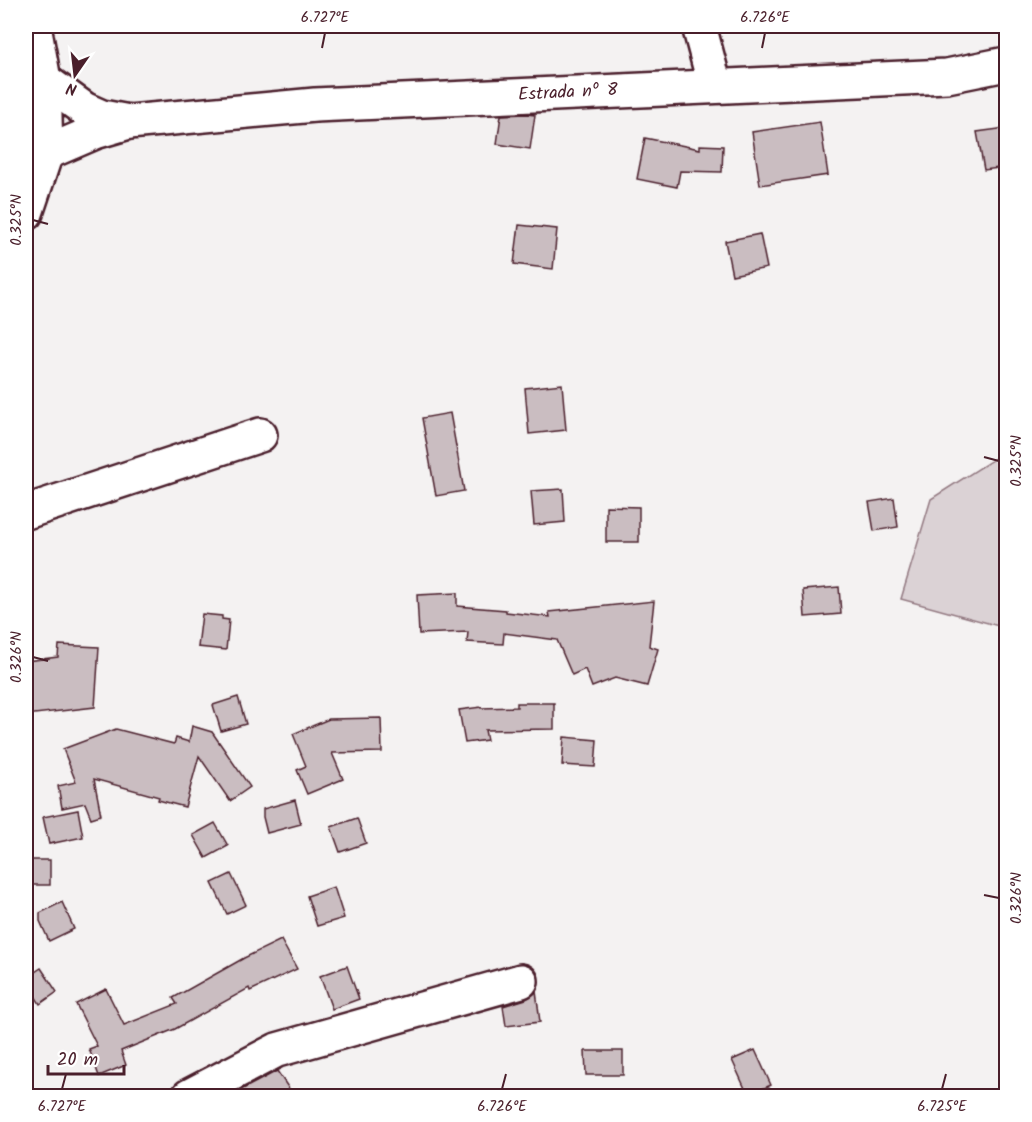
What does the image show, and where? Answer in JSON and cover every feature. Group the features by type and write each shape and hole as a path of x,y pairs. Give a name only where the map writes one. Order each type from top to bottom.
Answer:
{"main road":[{"path":"26,213 44,80 34,26"},
{"path":"699,26 715,86"},
{"name":"Estrada nº 8","path":"129,122 315,105 947,76 1006,64"},
{"path":"44,80 84,109 102,117 129,122"},
{"path":"36,152 129,122"},
{"path":"26,512 260,435"},
{"path":"189,1096 277,1050 521,981"}],"shaded area":[{"path":"1006,451 1006,628 901,599 931,499"}],"building":[{"path":"501,115 535,115 530,149 497,144"},
{"path":"820,122 828,175 760,185 752,132"},
{"path":"1006,128 1006,167 984,170 977,132"},
{"path":"645,138 700,149 700,145 723,146 722,172 680,171 677,187 637,179"},
{"path":"519,225 557,229 553,269 514,264"},
{"path":"760,234 767,268 732,275 725,241"},
{"path":"562,384 566,430 529,434 525,388"},
{"path":"450,413 464,491 436,496 422,418"},
{"path":"563,489 565,522 534,525 531,491"},
{"path":"894,498 898,527 874,531 869,502"},
{"path":"606,506 639,507 639,542 606,542"},
{"path":"839,587 841,614 805,617 803,590"},
{"path":"457,593 457,606 550,617 549,612 654,601 649,646 658,649 647,686 615,678 592,687 585,669 572,675 557,640 504,633 503,644 467,642 468,632 419,634 417,595"},
{"path":"202,614 222,616 222,619 229,620 226,650 198,647"},
{"path":"59,645 99,647 95,707 26,715 26,661 58,657"},
{"path":"238,697 246,724 221,731 213,705"},
{"path":"517,703 554,703 554,729 485,730 487,740 465,743 459,710 481,707 517,707"},
{"path":"381,718 382,752 332,753 343,779 307,794 297,770 306,766 293,734 329,719"},
{"path":"192,726 212,732 250,787 230,801 199,756 185,807 158,800 159,797 94,779 101,815 91,818 85,803 62,808 58,786 76,782 63,749 116,729 174,744 176,738 189,742"},
{"path":"564,737 597,740 595,767 562,765"},
{"path":"295,800 301,824 267,833 263,809"},
{"path":"78,810 83,837 49,844 43,817"},
{"path":"357,818 366,843 340,852 331,827"},
{"path":"215,823 228,846 206,858 193,835"},
{"path":"26,860 50,860 50,885 26,885"},
{"path":"231,874 246,905 227,914 212,883"},
{"path":"334,887 344,918 317,926 307,896"},
{"path":"62,902 74,929 49,941 40,921 40,913"},
{"path":"281,940 297,969 250,991 249,988 175,1029 121,1051 126,1065 99,1076 89,1049 97,1046 76,1004 106,989 124,1025 177,1004 173,998"},
{"path":"347,966 359,999 332,1009 320,976"},
{"path":"41,968 57,992 40,1004 26,982 26,978"},
{"path":"536,991 540,1022 506,1026 503,1006 526,999"},
{"path":"755,1050 771,1085 748,1095 732,1060"},
{"path":"585,1051 623,1051 623,1075 586,1075"},
{"path":"277,1071 294,1096 231,1096 241,1090"}]}
